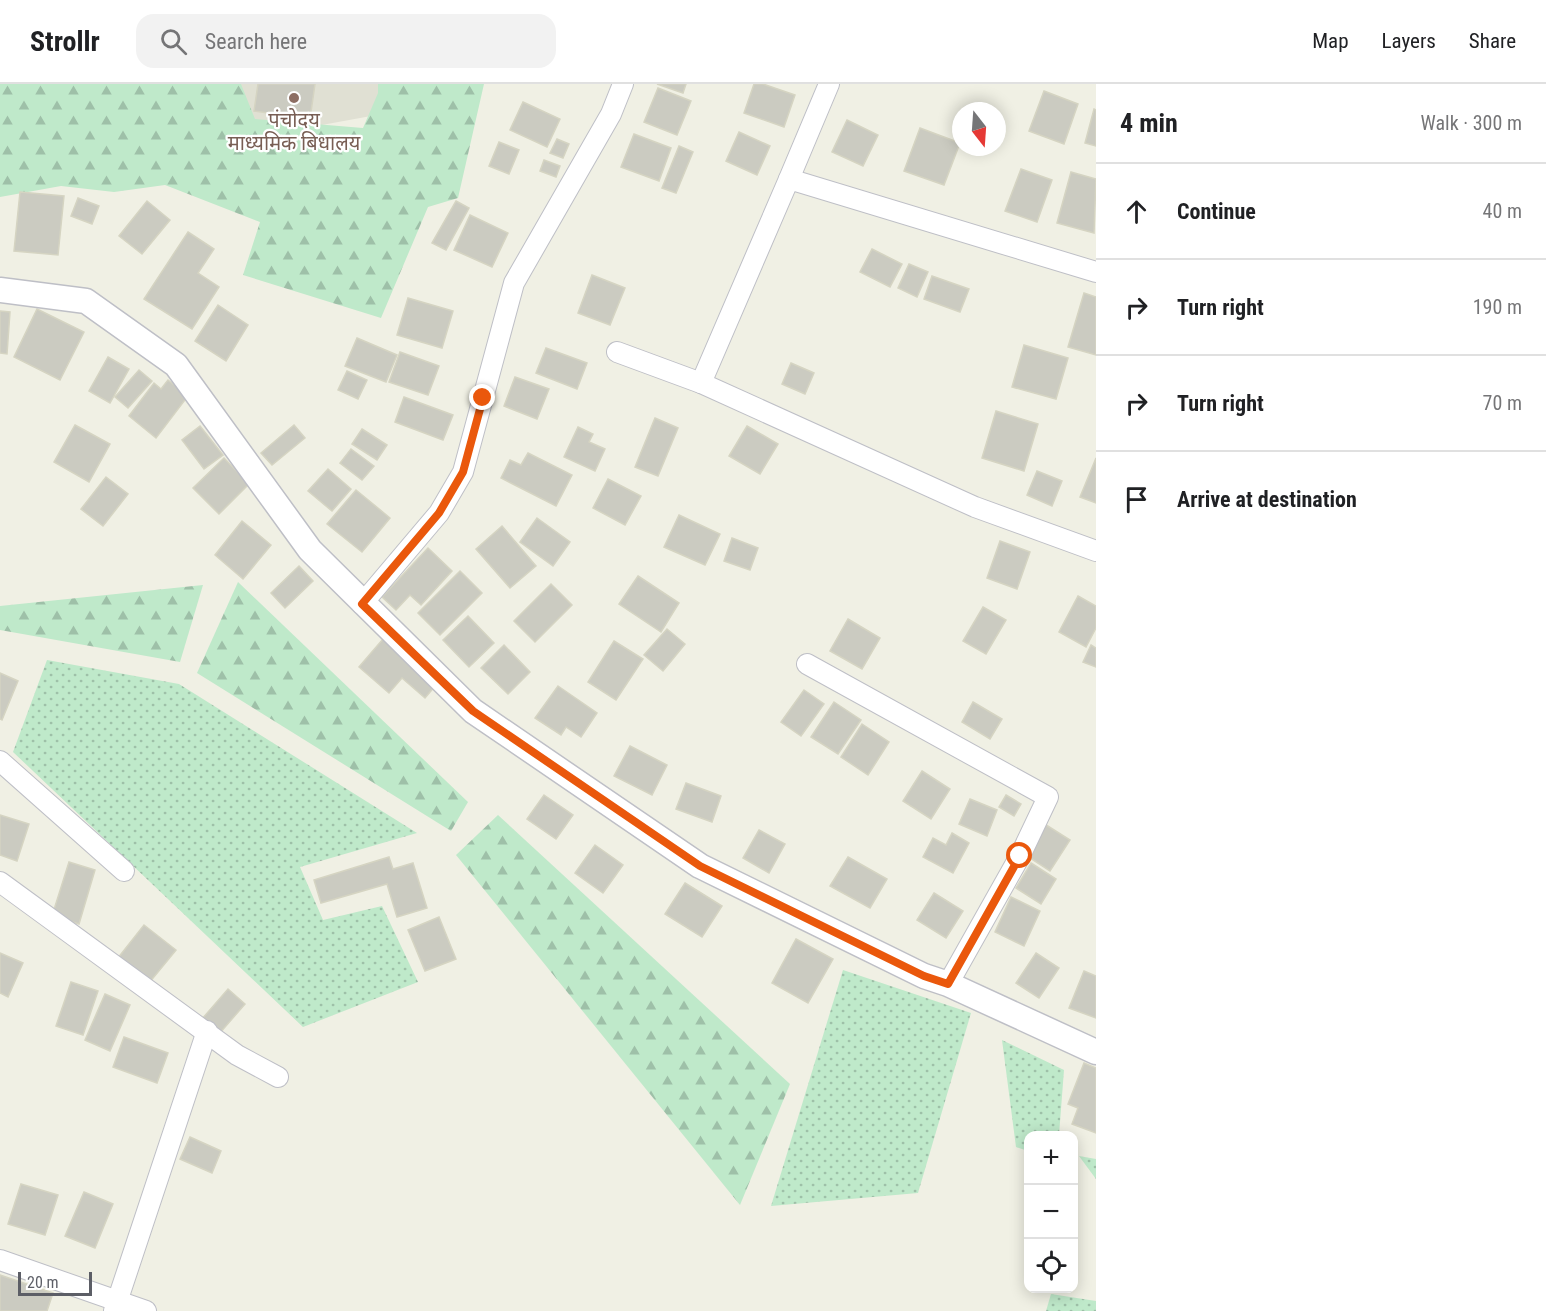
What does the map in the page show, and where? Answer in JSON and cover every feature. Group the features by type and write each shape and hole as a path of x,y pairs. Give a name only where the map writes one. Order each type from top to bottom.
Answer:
{"street":[{"path":"362,604 439,513 463,472 514,283 611,114 623,84"},
{"path":"701,383 829,84"},
{"path":"789,179 1096,272"},
{"path":"0,290 86,301 176,365 310,550 362,604 473,711 700,866 924,976 948,984 1096,1052"},
{"path":"617,352 701,383 975,507 1096,551"},
{"path":"807,664 1048,797 1020,856 948,984"},
{"path":"0,761 124,871"},
{"path":"0,882 237,1055 278,1077"},
{"path":"115,1305 207,1031"},
{"path":"0,1260 115,1305 146,1311"}],"shaded area":[{"name":"पंचोदय माध्यमिक बिधालय","path":"168,84 401,84 393,112 256,137"}],"green space":[{"path":"0,84 241,84 255,119 363,128 378,93 378,84 484,84 458,198 428,207 381,318 243,275 260,222 165,185 114,192 61,186 0,197"},
{"path":"238,582 468,802 451,831 197,673"},
{"path":"203,585 180,662 0,630 0,606"},
{"path":"47,660 179,684 417,833 300,867 323,920 382,906 418,982 303,1027 13,752"},
{"path":"498,815 790,1084 740,1205 456,855"},
{"path":"843,970 971,1013 918,1193 771,1206"},
{"path":"1002,1040 1064,1070 1059,1131 1024,1131 1024,1150 1016,1147"},
{"path":"1079,1156 1096,1159 1096,1179"},
{"path":"1051,1294 1096,1301 1096,1311 1046,1311"}],"building":[{"path":"258,84 315,84 310,119 254,111"},
{"path":"657,84 686,84 683,93"},
{"path":"754,84 763,84 795,95 784,127 744,113"},
{"path":"658,88 691,101 677,135 644,122"},
{"path":"1044,91 1078,104 1064,144 1029,131"},
{"path":"523,102 560,119 547,147 510,130"},
{"path":"1094,109 1096,110 1096,146 1085,143"},
{"path":"847,120 878,135 863,166 832,152"},
{"path":"920,128 952,140 952,156 955,156 944,185 904,171"},
{"path":"739,132 770,146 757,175 726,161"},
{"path":"634,134 671,148 659,181 621,167"},
{"path":"557,139 569,144 563,158 550,153"},
{"path":"499,142 519,150 509,174 489,166"},
{"path":"679,146 693,152 676,193 662,188"},
{"path":"544,160 560,166 556,177 540,171"},
{"path":"1021,169 1052,180 1037,222 1005,211"},
{"path":"1071,172 1096,179 1094,233 1057,223"},
{"path":"20,192 64,196 58,255 14,251"},
{"path":"78,198 99,206 92,224 71,216"},
{"path":"147,201 170,220 142,254 119,236"},
{"path":"456,201 469,208 446,250 432,243"},
{"path":"470,215 508,233 492,267 454,250"},
{"path":"188,232 214,249 198,273 219,287 192,329 144,299"},
{"path":"872,249 902,264 890,287 860,272"},
{"path":"909,264 928,272 917,297 898,288"},
{"path":"592,275 625,288 610,325 578,313"},
{"path":"932,276 969,289 960,312 924,299"},
{"path":"1084,293 1096,297 1096,355 1068,347"},
{"path":"408,298 453,311 442,348 397,335"},
{"path":"218,305 248,325 226,361 195,341"},
{"path":"37,309 84,332 60,380 14,357"},
{"path":"0,311 10,312 7,354 0,353"},
{"path":"357,338 397,355 386,382 345,366"},
{"path":"1024,345 1068,358 1056,399 1012,387"},
{"path":"546,348 587,363 577,389 536,373"},
{"path":"400,352 439,366 428,395 389,382"},
{"path":"108,357 129,369 110,403 89,391"},
{"path":"791,363 814,373 805,394 782,384"},
{"path":"139,370 152,381 128,408 115,397"},
{"path":"347,371 367,380 358,399 338,390"},
{"path":"515,377 549,389 537,419 504,406"},
{"path":"168,380 188,396 156,438 129,416 154,383 161,389"},
{"path":"404,397 453,415 443,440 395,422"},
{"path":"996,411 1038,424 1024,471 982,458"},
{"path":"655,418 678,428 658,476 635,467"},
{"path":"75,425 110,444 89,482 54,462"},
{"path":"294,425 305,438 272,465 261,453"},
{"path":"200,426 223,455 204,469 182,440"},
{"path":"747,426 778,444 760,474 729,456"},
{"path":"578,427 593,434 589,442 605,449 595,471 564,457"},
{"path":"362,429 387,445 377,460 352,444"},
{"path":"351,449 374,466 362,480 340,463"},
{"path":"528,453 572,475 556,506 501,478 510,460 521,465"},
{"path":"224,458 249,484 219,514 193,488"},
{"path":"1096,458 1096,503 1080,497"},
{"path":"328,469 351,489 332,511 308,491"},
{"path":"1037,471 1062,481 1052,506 1027,495"},
{"path":"106,477 128,494 103,526 81,509"},
{"path":"608,479 641,496 625,525 593,508"},
{"path":"356,490 390,518 362,552 327,524"},
{"path":"679,515 720,534 705,565 664,547"},
{"path":"537,518 570,542 553,566 520,542"},
{"path":"242,521 271,545 243,579 215,555"},
{"path":"502,526 536,566 510,588 476,549"},
{"path":"732,538 758,548 750,570 724,561"},
{"path":"1000,541 1030,552 1017,589 987,578"},
{"path":"428,548 452,571 421,605 410,595 396,610 382,597"},
{"path":"299,566 313,581 285,608 271,593"},
{"path":"460,571 482,593 440,635 418,613"},
{"path":"638,576 679,603 661,632 619,604"},
{"path":"551,584 572,605 535,642 514,621"},
{"path":"1078,596 1096,606 1096,628 1086,647 1059,632"},
{"path":"983,607 1006,620 986,654 963,641"},
{"path":"468,616 494,643 469,667 443,640"},
{"path":"848,619 880,638 862,669 830,651"},
{"path":"667,629 685,644 663,671 644,655"},
{"path":"383,639 436,685 425,698 402,678 389,693 359,667"},
{"path":"614,641 643,659 616,700 588,682"},
{"path":"504,645 530,672 508,694 481,668"},
{"path":"1091,645 1096,648 1096,667 1083,662"},
{"path":"0,673 18,681 2,720 0,719"},
{"path":"558,686 597,713 581,737 566,727 561,735 535,718"},
{"path":"804,690 824,704 801,736 781,722"},
{"path":"834,702 861,720 838,754 811,737"},
{"path":"973,702 1002,719 990,739 962,722"},
{"path":"862,724 889,742 868,775 841,757"},
{"path":"630,746 667,765 652,795 614,776"},
{"path":"922,771 950,789 931,819 903,801"},
{"path":"686,783 721,796 712,822 676,809"},
{"path":"544,795 573,815 556,839 527,819"},
{"path":"1006,795 1021,804 1014,816 999,807"},
{"path":"970,799 997,810 987,836 959,824"},
{"path":"0,815 29,824 17,861 0,855"},
{"path":"1043,823 1070,840 1050,871 1024,854"},
{"path":"759,830 785,844 769,873 743,858"},
{"path":"952,833 969,843 953,873 923,857 933,838 946,845"},
{"path":"595,845 623,865 603,893 575,873"},
{"path":"389,857 393,869 413,863 427,908 397,917 387,884 321,903 314,880"},
{"path":"848,857 887,879 870,908 830,886"},
{"path":"69,862 95,870 79,924 52,916"},
{"path":"1031,863 1056,879 1041,904 1016,888"},
{"path":"685,883 722,906 702,937 665,914"},
{"path":"934,893 963,911 946,938 917,920"},
{"path":"1011,897 1040,911 1024,946 995,932"},
{"path":"439,917 456,959 425,971 408,930"},
{"path":"144,925 176,950 149,983 118,958"},
{"path":"796,939 833,959 808,1003 772,983"},
{"path":"0,953 23,963 8,997 0,993"},
{"path":"1036,953 1059,968 1039,998 1016,983"},
{"path":"1084,971 1096,976 1096,1018 1069,1008"},
{"path":"71,982 98,991 83,1035 56,1026"},
{"path":"228,989 245,1004 219,1034 202,1019"},
{"path":"105,994 130,1005 110,1051 85,1040"},
{"path":"124,1037 168,1053 157,1083 113,1067"},
{"path":"1084,1063 1096,1068 1096,1133 1072,1124 1078,1108 1068,1104"},
{"path":"190,1137 221,1151 212,1173 180,1159"},
{"path":"21,1184 58,1195 45,1235 8,1224"},
{"path":"84,1192 113,1204 95,1248 65,1236"},
{"path":"0,1275 53,1293 47,1311 0,1311"}],"place":[{"name":"पंचोदय माध्यमिक बिधालय","path":"294,98"}],"route":[{"path":"483,398 463,472 439,513 362,604 473,711 700,866 924,976 948,984 1020,856"}]}
